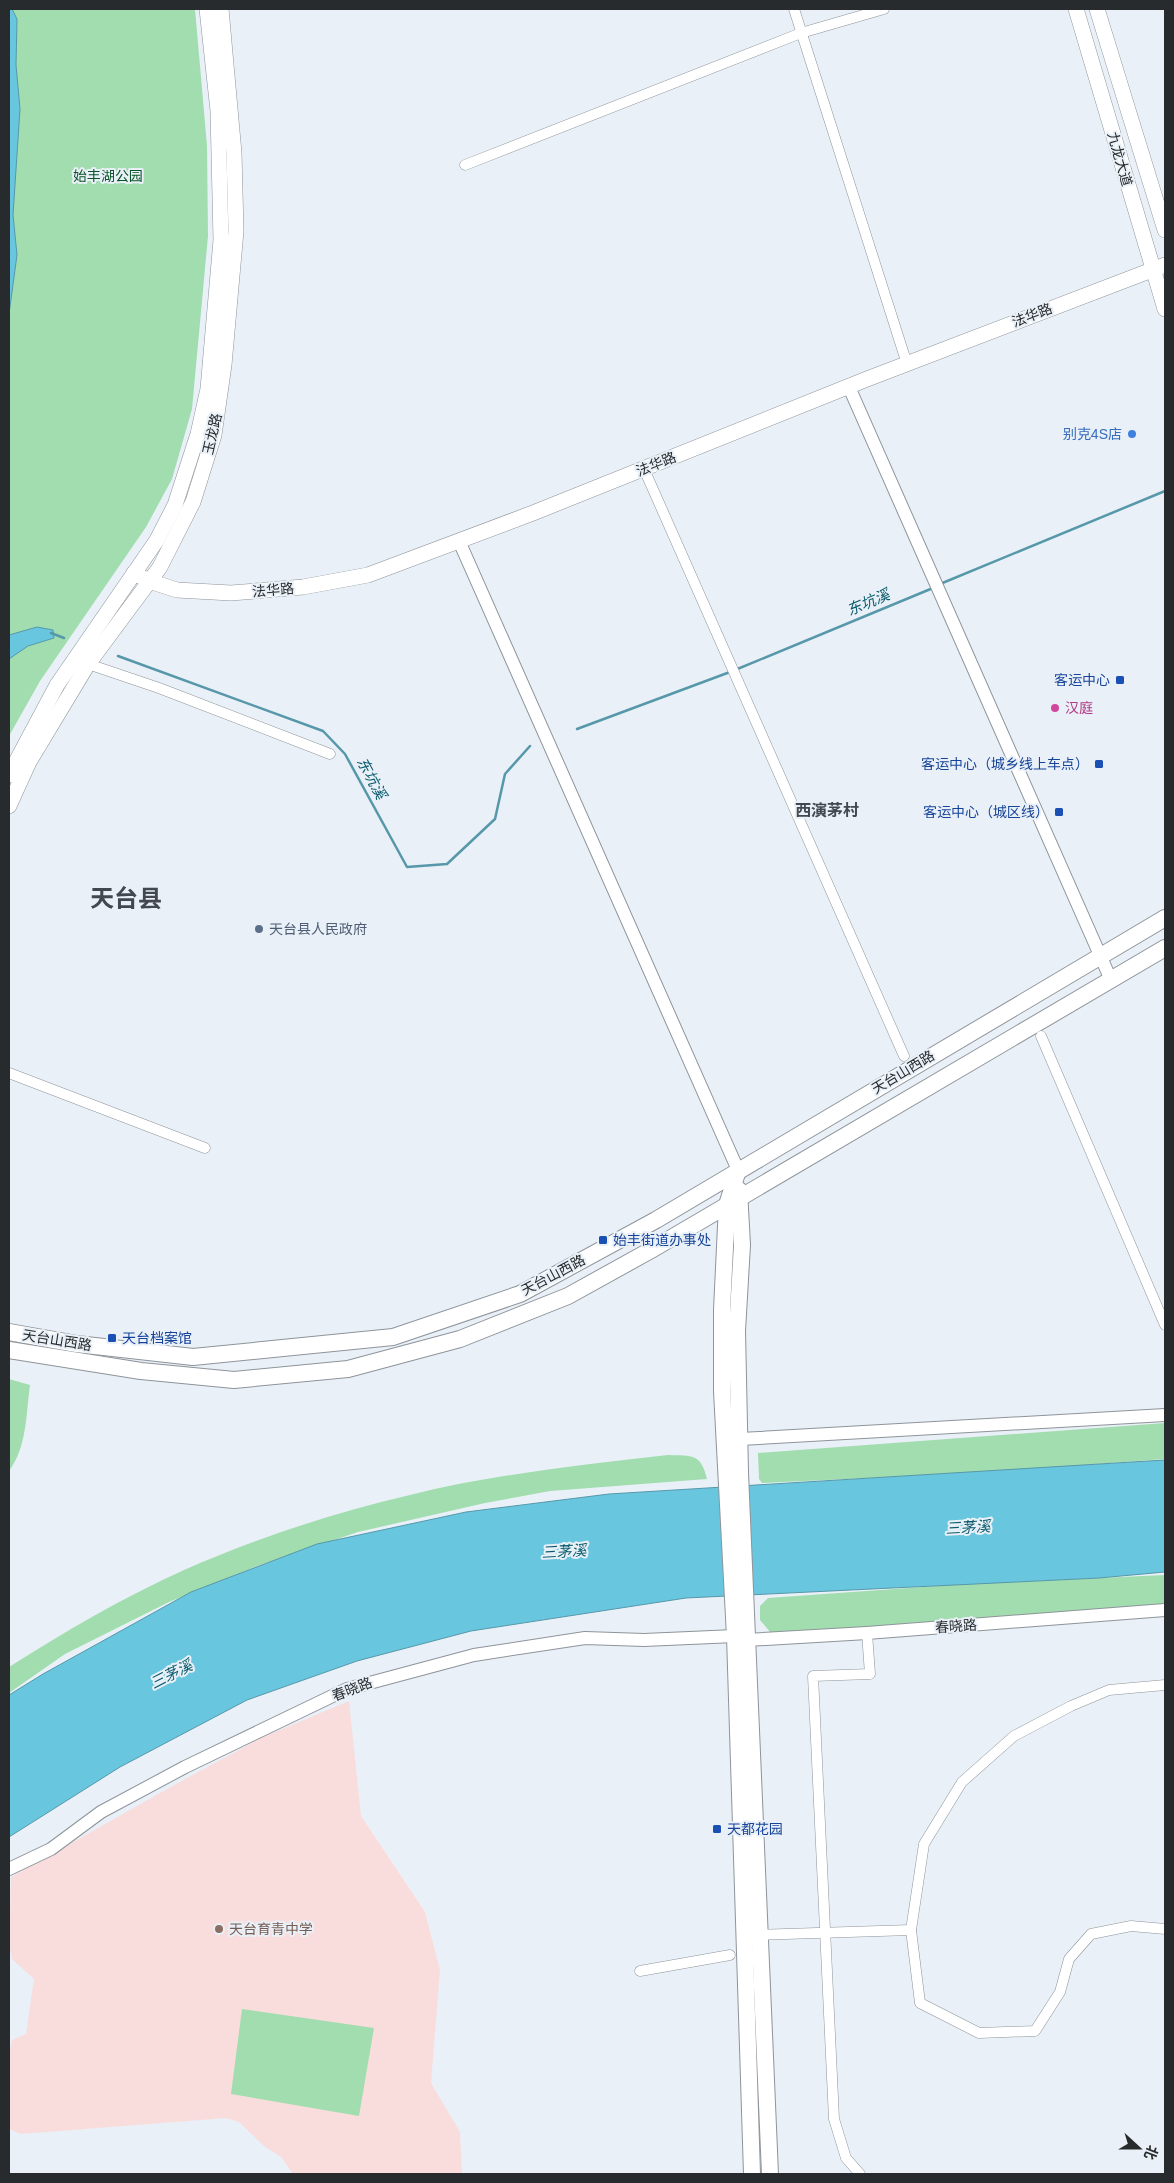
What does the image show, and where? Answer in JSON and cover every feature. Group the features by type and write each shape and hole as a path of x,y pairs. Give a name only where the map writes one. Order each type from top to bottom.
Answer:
{"main road":[{"name":"玉龙路","path":"9,775 57,685 157,540 175,505 187,474 208,389 221,240 218,111 207,9"},
{"name":"玉龙路","path":"9,806 29,762 88,664 160,567 193,502 214,435 224,365 236,231 234,153 221,9"},
{"name":"九龙大道","path":"1076,9 1159,267 1165,309"},
{"name":"九龙大道","path":"1097,9 1165,230"},
{"name":"法华路","path":"134,573 149,582 195,593 232,593 303,587 368,575 1159,267"},
{"name":"天台山西路","path":"9,1332 77,1344 193,1357 393,1337 520,1294 656,1220 1165,918"},
{"name":"天台山西路","path":"9,1350 141,1371 234,1380 348,1369 460,1339 578,1291 1165,948"},
{"path":"738,1170 722,1310 722,1390 733,1473 753,1935 770,2174"},
{"path":"733,1202 742,1245 737,1331 740,1439 733,1473"},
{"path":"566,1269 578,1291"},
{"path":"393,1337 396,1356"},
{"path":"752,2174 753,1935"}],"street":[{"path":"794,9 906,364"},
{"path":"465,165 801,33 884,9"},
{"path":"849,387 1111,980"},
{"path":"644,469 904,1056"},
{"path":"459,541 738,1170"},
{"path":"88,664 159,688 330,754"},
{"path":"1041,1036 1165,1325"},
{"path":"9,1073 205,1148"},
{"path":"740,1439 1165,1415"},
{"name":"春晓路","path":"9,1869 51,1849 102,1812 185,1767 286,1717 364,1684 474,1655 585,1638 644,1640 866,1633 1163,1614"},
{"path":"860,2174 846,2158 834,2119 823,1932 813,1676 870,1674 866,1633"},
{"path":"1165,1685 1109,1690 1071,1706 1014,1736 962,1782 924,1844 911,1930 920,2003 979,2033 1035,2031 1060,1992 1069,1959 1092,1934 1131,1926 1165,1929"},
{"path":"753,1935 911,1930"},
{"path":"640,1971 730,1955"}],"shaded area":[{"name":"天台育青中学","path":"349,1701 361,1816 425,1912 440,1970 431,2083 460,2132 462,2174 293,2174 281,2157 264,2146 239,2122 226,2118 21,2134 9,2129 9,2055 12,2040 26,2034 34,1979 12,1959 9,1945 11,1877 263,1737"}],"green space":[{"name":"始丰湖公园","path":"9,9 195,9 207,146 208,236 192,409 172,479 146,527 40,681 9,736"},
{"path":"9,1379 30,1385 22,1441 15,1462 9,1471"},
{"path":"1165,1423 1165,1459 976,1473 762,1483 759,1479 758,1453"},
{"path":"668,1455 689,1456 698,1460 702,1464 707,1479 550,1491 485,1503 358,1532 257,1566 169,1602 65,1654 9,1693 9,1667 51,1641 95,1615 162,1580 267,1537 381,1502 474,1481"},
{"path":"1165,1575 1165,1612 771,1633 760,1620 760,1606 768,1598 965,1584"},
{"path":"242,2009 374,2028 359,2116 231,2094"}],"water":[{"path":"9,9 12,9 17,19 16,65 20,109 13,215 17,255 9,314"},
{"path":"37,627 53,630 54,638 28,646 9,659 9,635"},
{"name":"三茅溪","path":"1165,1460 1165,1572 1099,1578 686,1598 471,1631 357,1661 247,1700 120,1767 9,1837 9,1695 43,1674 191,1592 317,1544 466,1512 609,1494"}],"waterway":[{"name":"东坑溪","path":"940,584 1165,491"},
{"name":"东坑溪","path":"735,670 933,588"},
{"name":"东坑溪","path":"51,633 64,638"},
{"name":"东坑溪","path":"118,656 323,731 345,754 407,867 447,864 495,819 505,774 530,746"},
{"name":"东坑溪","path":"577,729 730,672"}],"place":[{"name":"别克4S店","path":"1132,434"},
{"name":"客运中心","path":"1120,680"},
{"name":"汉庭","path":"1055,708"},
{"name":"客运中心（城乡线上车点）","path":"1099,764"},
{"name":"客运中心（城区线）","path":"1059,812"},
{"name":"天台县人民政府","path":"259,929"},
{"name":"始丰街道办事处","path":"603,1240"},
{"name":"天台档案馆","path":"112,1338"},
{"name":"天都花园","path":"717,1829"},
{"name":"天台育青中学","path":"219,1929"}],"district":[{"name":"西演茅村","path":"827,810"},
{"name":"天台县","path":"126,898"}]}
